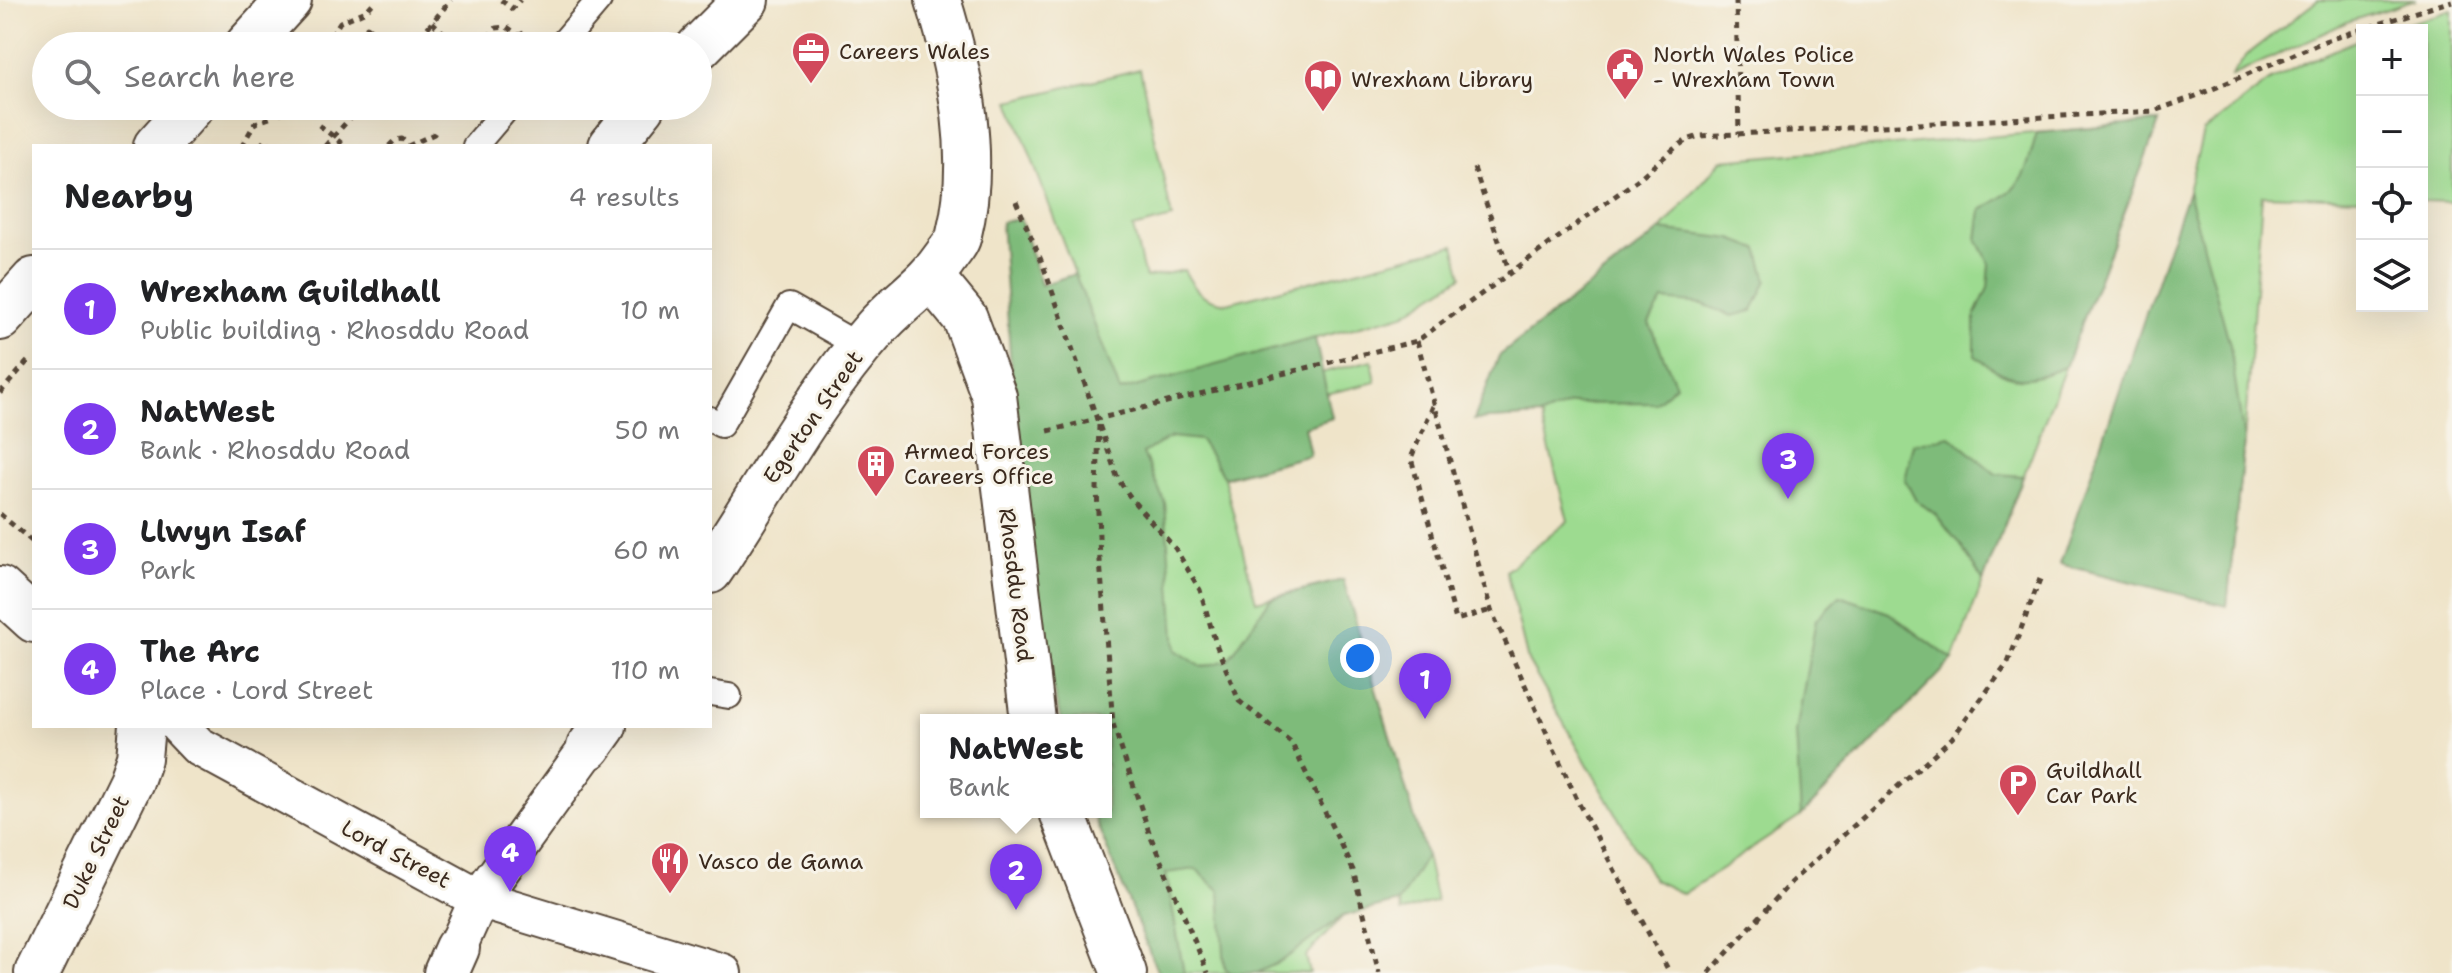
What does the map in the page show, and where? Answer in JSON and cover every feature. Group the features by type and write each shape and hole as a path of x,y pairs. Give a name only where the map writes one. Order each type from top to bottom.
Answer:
{"street":[{"path":"260,32 289,0"},
{"path":"712,34 746,0"},
{"path":"932,278 959,238 967,173 964,119 954,50 938,0"},
{"path":"158,144 179,120"},
{"path":"613,144 632,120"},
{"name":"Egerton Street","path":"712,568 822,395 876,327 932,278"},
{"name":"Rhosddu Road","path":"932,278 965,318 994,396 1032,714"},
{"path":"0,318 32,282"},
{"path":"0,589 32,618"},
{"name":"Duke Street","path":"38,973 131,781 139,758 142,728"},
{"name":"Lord Street","path":"181,728 198,746 479,899 722,973"},
{"path":"452,961 479,899 596,737"},
{"path":"1064,818 1124,973"}],"lane":[{"path":"572,32 599,0"},
{"path":"477,144 497,120"},
{"path":"712,420 721,425 789,306 861,347"}],"path":[{"path":"334,32 340,22 366,11 376,0"},
{"path":"424,32 451,0"},
{"path":"501,0 512,9 520,0"},
{"path":"1736,0 1739,134"},
{"path":"1100,420 1417,341 1687,140 1700,136 2154,111 2325,41 2452,1"},
{"path":"432,22 443,32"},
{"path":"492,32 496,28 507,27 514,32"},
{"path":"243,144 255,123 264,120"},
{"path":"327,144 348,120"},
{"path":"319,125 343,144"},
{"path":"411,144 434,134 440,125"},
{"path":"391,144 402,139 408,144"},
{"path":"1474,168 1510,273"},
{"path":"1013,193 1100,420 1118,479 1133,501 1175,548 1200,590 1216,644 1239,701 1291,742 1353,870 1379,973"},
{"path":"1417,341 1491,610 1579,804 1670,973"},
{"path":"0,393 32,356"},
{"path":"1434,405 1411,458 1452,606 1456,620 1491,610"},
{"path":"1100,420 1097,488 1100,561 1113,724 1150,835 1208,973"},
{"path":"0,514 32,541"},
{"path":"1709,973 1791,882 1952,738 2008,663 2040,579"}],"green space":[{"path":"2318,0 2416,0 2347,22 2230,77 2247,55"},
{"path":"2452,10 2452,202 2428,201 2428,24 2407,24"},
{"path":"2356,41 2356,198 2262,195 2244,441 2227,606 2188,191 2203,132 2269,81"},
{"path":"1140,69 1172,218 1133,228 1145,278 1184,270 1200,293 1227,303 1454,245 1462,276 1404,314 1120,392 1128,422 1372,360 1376,382 1326,394 1332,418 1304,427 1310,455 1224,478 1256,601 1343,580 1426,856 1436,901 1401,912 1398,902 1343,916 1306,956 1310,973 1158,973 1094,818 1112,818 1112,714 1060,714 1001,222 1020,219 1041,285 1075,274 1010,101"},
{"path":"2159,122 1953,660 1801,816 1683,894 1654,880 1528,661 1506,571 1568,521 1541,416 1474,420 1499,356 1661,230 1722,160"},
{"path":"2159,122 2065,367 2038,376 2017,378 1998,372 1975,356 1975,316 1988,288 1990,264 1977,239 1981,210 2007,194 2021,180 2037,133"},
{"path":"2188,191 2230,345 2244,441 2227,606 2060,564"},
{"path":"1020,219 1041,285 1075,274 1120,391 1315,338 1332,418 1304,427 1310,455 1224,477 1200,440 1171,437 1143,453 1165,503 1176,650 1202,667 1228,660 1271,598 1343,580 1426,856 1399,902 1343,916 1282,961 1257,973 1231,973 1225,968 1220,891 1196,869 1166,873 1184,973 1158,973 1094,818 1112,818 1112,714 1060,714 1046,659 1034,597 1019,473 1001,222"},
{"path":"1661,230 1732,239 1758,249 1767,280 1753,311 1732,316 1703,304 1663,300 1649,323 1676,385 1655,403 1570,404 1541,416 1474,420 1499,356"},
{"path":"1950,436 1996,474 2023,476 1983,581 1961,546 1936,515 1915,499 1905,480 1913,444"},
{"path":"1840,596 1889,613 1953,660 1801,816 1796,732 1816,619"}],"place":[{"name":"Careers Wales","path":"811,85"},
{"name":"North Wales Police - Wrexham Town","path":"1625,101"},
{"name":"Wrexham Library","path":"1323,113"},
{"name":"Armed Forces Careers Office","path":"876,498"},
{"name":"Llwyn Isaf","path":"1788,499"},
{"name":"Wrexham Guildhall","path":"1425,719"},
{"name":"Guildhall Car Park","path":"2018,817"},
{"name":"The Arc","path":"510,892"},
{"name":"Vasco de Gama","path":"670,895"},
{"name":"NatWest","path":"1016,910"}]}
